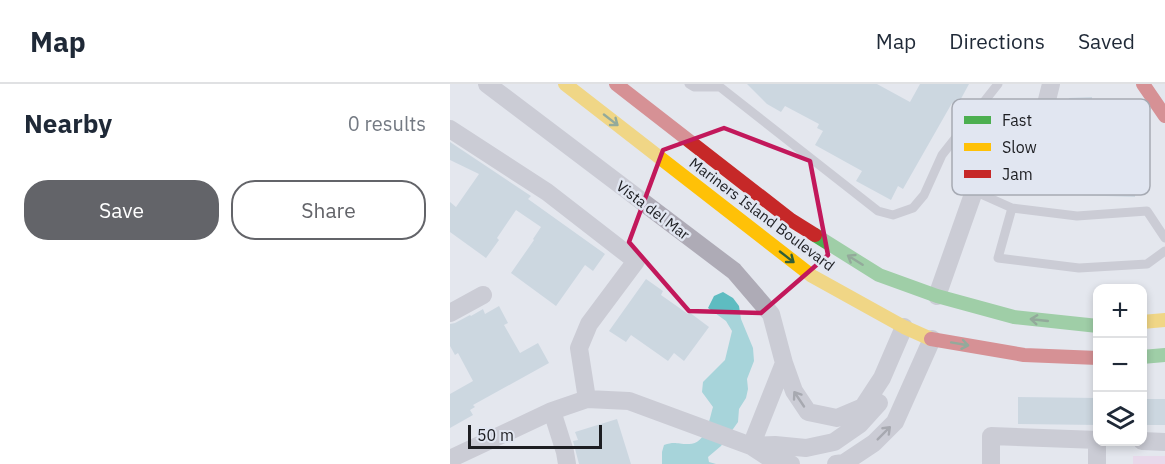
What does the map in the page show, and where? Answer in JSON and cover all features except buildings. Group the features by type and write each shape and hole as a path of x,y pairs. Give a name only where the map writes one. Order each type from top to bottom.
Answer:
{"main road":[{"name":"Mariners Island Boulevard","path":"565,84 812,276 904,327 932,339 1024,355 1093,358"},
{"name":"Mariners Island Boulevard","path":"616,84 791,220 879,275 937,296 1014,317 1093,325"},
{"path":"1143,84 1165,116"},
{"path":"1147,322 1165,320"},
{"path":"1147,357 1165,355"}],"street":[{"name":"Vista del Mar","path":"487,84 734,271 771,314 794,392 808,412 837,418 863,408 882,378 904,327"},
{"path":"1047,99 1051,84"},
{"path":"450,129 547,192 636,261 589,324 579,348 587,399"},
{"path":"937,296 973,195"},
{"path":"450,313 483,295"},
{"path":"836,464 844,463 874,443 895,422 932,339"},
{"path":"743,443 784,363"},
{"path":"743,443 806,448 834,442 861,424 879,404 882,378"},
{"path":"450,459 552,411 587,399 629,401 743,443 774,461 791,464"},
{"path":"552,411 567,464"},
{"path":"991,464 991,436 1093,440"},
{"path":"1147,441 1165,442"},
{"path":"1097,446 1097,464"}],"lane":[{"path":"689,84 694,87 720,87 878,211 893,215 914,208 919,202 942,155 952,143"},
{"path":"987,99 999,84"},
{"path":"983,195 1012,208 1077,216 1147,211 1165,238"},
{"path":"1012,208 998,258 1079,268 1147,264 1165,251"}],"highlighted area":[{"path":"724,128 810,161 828,255 761,313 689,311 629,242 663,150"}],"shaded area":[{"path":"1133,456 1165,456 1165,464 1133,464"}],"water":[{"path":"723,292 733,298 739,306 741,319 753,348 754,361 747,379 746,398 739,409 738,422 721,446 708,457 709,462 716,464 662,464 664,445 694,443 703,436 708,425 713,407 702,392 703,382 725,360 732,331 726,321 708,308 714,296"}],"traffic: fast":[{"path":"815,235 879,275 937,296 1014,317 1093,325"},
{"path":"1147,357 1165,355"}],"traffic: slow":[{"path":"565,84 812,276 904,327 931,339"},
{"path":"1147,322 1165,320"}],"traffic: jam":[{"path":"616,84 791,220 815,235"},
{"path":"1143,84 1165,116"},
{"path":"931,339 1024,355 1093,358"}]}
